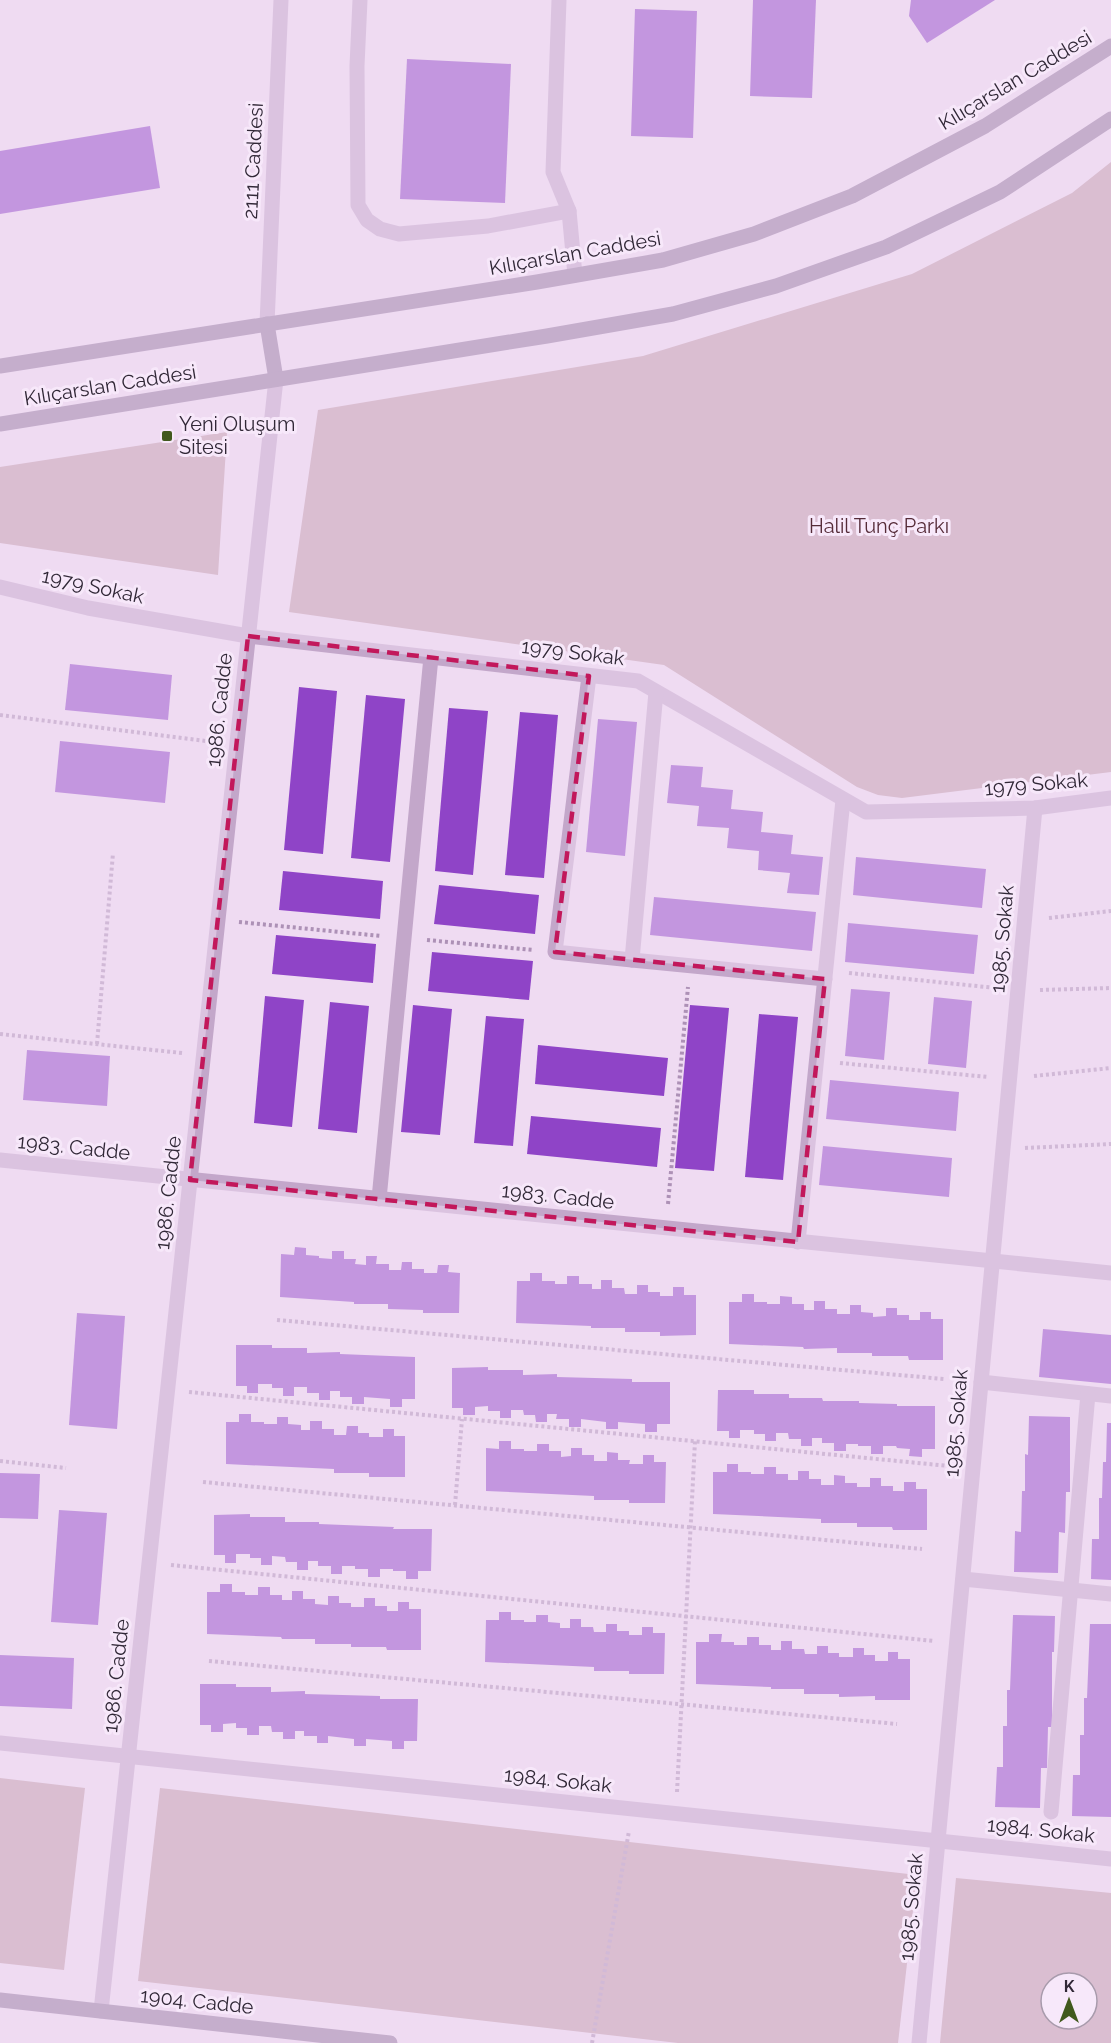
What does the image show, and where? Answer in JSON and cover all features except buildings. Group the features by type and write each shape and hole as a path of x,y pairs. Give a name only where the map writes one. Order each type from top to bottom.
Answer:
{"main road":[{"name":"Kılıçarslan Caddesi","path":"0,366 663,260 754,234 852,196 985,126 1111,46"},
{"name":"Kılıçarslan Caddesi","path":"0,424 673,314 776,286 886,247 1000,192 1111,119"},
{"path":"267,324 276,379"},
{"name":"1904. Cadde","path":"0,2000 390,2043"}],"street":[{"name":"2111 Caddesi","path":"267,324 281,0"},
{"path":"360,0 357,66 358,205 367,220 380,229 399,234 488,226 569,211"},
{"path":"559,0 553,172 569,211 575,275"},
{"name":"1986. Cadde","path":"101,2012 276,379"},
{"name":"1979 Sokak","path":"0,587 87,608 248,636 638,681 843,800 872,813 1035,808 1111,798"},
{"path":"379,1199 431,657"},
{"path":"589,676 555,952 691,966 825,975"},
{"path":"632,960 656,692"},
{"path":"798,1242 843,800"},
{"name":"1985. Sokak","path":"919,2043 1035,808"},
{"name":"1983. Cadde","path":"0,1160 1111,1273"},
{"path":"981,1382 1111,1396"},
{"path":"1051,1812 1088,1394"},
{"path":"963,1579 1111,1594"},
{"name":"1984. Sokak","path":"0,1743 1111,1858"}],"path":[{"path":"0,715 236,745"},
{"path":"97,1044 113,853"},
{"path":"1024,921 1111,911"},
{"path":"665,1228 691,966"},
{"path":"825,975 1018,991 1111,988"},
{"path":"0,1035 203,1055"},
{"path":"816,1061 1010,1079 1111,1068"},
{"path":"1003,1148 1111,1144"},
{"path":"277,1320 944,1379"},
{"path":"168,1390 973,1468"},
{"path":"455,1505 462,1419"},
{"path":"676,1814 695,1441"},
{"path":"0,1461 66,1468"},
{"path":"203,1482 922,1549"},
{"path":"149,1563 956,1644"},
{"path":"209,1661 897,1724"},
{"path":"592,2043 633,1809"}],"highlighted area":[{"path":"248,636 589,676 555,952 825,979 798,1242 190,1180"}],"green space":[{"name":"Halil Tunç Parkı","path":"1111,162 1111,772 902,798 878,795 857,787 664,665 289,612 318,410 643,356 912,274 1072,193"},
{"path":"227,432 218,575 0,543 0,467"},
{"path":"0,1778 85,1788 64,1970 0,1963"},
{"path":"160,1788 917,1875 898,2043 678,2043 138,1981"},
{"path":"956,1878 1111,1893 1111,2043 940,2043"}],"place":[{"name":"Yeni Oluşum Sitesi","path":"167,436"}]}
